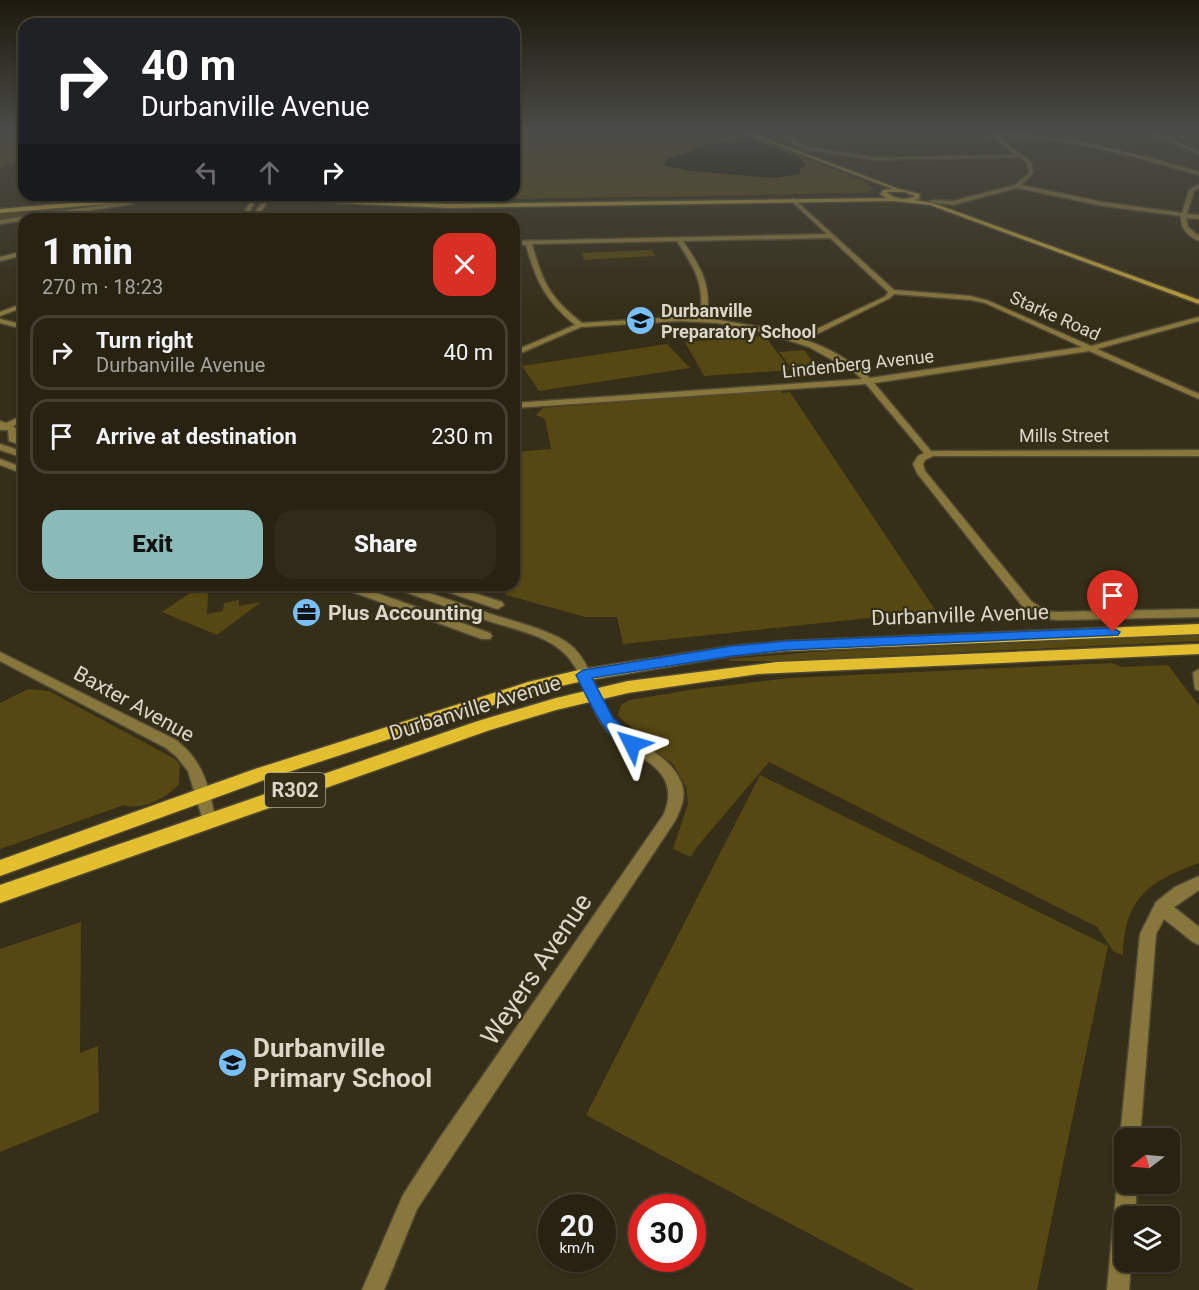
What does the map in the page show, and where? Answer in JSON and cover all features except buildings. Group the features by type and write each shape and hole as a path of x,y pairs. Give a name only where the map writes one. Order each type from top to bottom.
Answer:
{"main road":[{"name":"Durbanville Avenue","path":"0,868 202,795 492,698 583,675 732,651 786,645 1199,629"},
{"name":"Durbanville Avenue","path":"0,894 480,727 628,687 777,667 1199,649"}],"street":[{"path":"857,199 882,193"},
{"path":"883,193 893,199"},
{"path":"911,193 932,202 951,205 1017,235"},
{"path":"951,205 992,193"},
{"path":"1051,193 1103,204 1199,217"},
{"path":"1191,193 1183,215 1184,228 1199,239"},
{"path":"909,200 917,198 918,195"},
{"path":"793,200 892,292 888,297 800,340"},
{"path":"242,201 448,206 909,200 931,204 1199,302"},
{"path":"0,211 102,201"},
{"path":"246,213 252,202"},
{"path":"258,213 267,202"},
{"path":"62,213 131,203"},
{"path":"0,222 18,219"},
{"path":"520,243 832,236"},
{"path":"679,239 703,275 707,297 703,320"},
{"path":"528,242 540,283 554,305 580,325"},
{"path":"0,259 18,254"},
{"name":"Starke Road","path":"892,292 971,298 987,302 1199,397"},
{"path":"0,314 18,307"},
{"path":"520,351 580,325 650,319 703,320 753,327 800,340 836,357 869,381 929,454 919,461 920,471 1032,608 1043,614 1056,616 1199,613"},
{"name":"Lindenberg Avenue","path":"520,406 869,381 1091,348 1199,319"},
{"path":"0,321 18,326"},
{"path":"2,425 18,414"},
{"path":"2,425 18,420"},
{"path":"2,425 12,430 12,439 18,441"},
{"path":"0,447 18,453"},
{"name":"Mills Street","path":"929,454 1199,453"},
{"path":"0,462 18,469"},
{"path":"359,591 486,636"},
{"path":"386,601 393,591"},
{"name":"Weyers Avenue","path":"373,1290 416,1193 676,806 676,786 672,777 662,766 612,728 573,655 561,644 414,591"},
{"path":"456,591 498,605"},
{"name":"Baxter Avenue","path":"0,656 171,744 192,761 208,820"},
{"path":"1199,673 1199,686"},
{"path":"1132,1128 1148,934 1162,907 1173,897 1199,883"},
{"path":"1162,907 1199,937"},
{"path":"1118,1290 1126,1194"}],"shaded area":[{"path":"520,193 852,193 520,199"},
{"path":"105,203 47,213 18,213 18,218 0,221 0,212"},
{"path":"652,250 655,256 584,260 582,253"},
{"path":"765,336 790,370 704,376 685,342"},
{"path":"667,344 690,368 539,391 522,366"},
{"path":"804,350 818,368 793,370 779,352"},
{"path":"781,390 782,393 790,392 936,611 623,644 617,617 585,617 506,595 506,591 520,591 520,452 551,449 545,419 536,415 543,408"},
{"path":"193,591 208,593 207,614 223,611 224,603 239,600 239,606 261,602 217,635 162,612"},
{"path":"1199,635 1199,641 775,661 730,661 729,659 813,652"},
{"path":"1112,663 1122,667 1168,665 1199,706 1199,863 1166,877 1143,894 1134,905 1129,919 1123,955 1114,952 1097,927 769,762 696,848 691,857 673,849 688,804 686,787 673,764 650,747 653,744 618,715 621,705 629,700 789,678"},
{"path":"28,689 49,691 175,759 180,765 179,784 168,794 146,805 124,805 0,849 0,703"},
{"path":"760,775 1108,946 1037,1290 915,1290 586,1115"},
{"path":"81,922 80,1053 98,1046 99,1112 0,1152 0,949"}],"place":[{"name":"Durbanville Preparatory School","path":"640,321"},
{"name":"Plus Accounting","path":"307,613"},
{"name":"Durbanville Primary School","path":"232,1063"}],"route":[{"path":"632,744 607,722 583,675 732,651 786,645 1113,632"}]}
